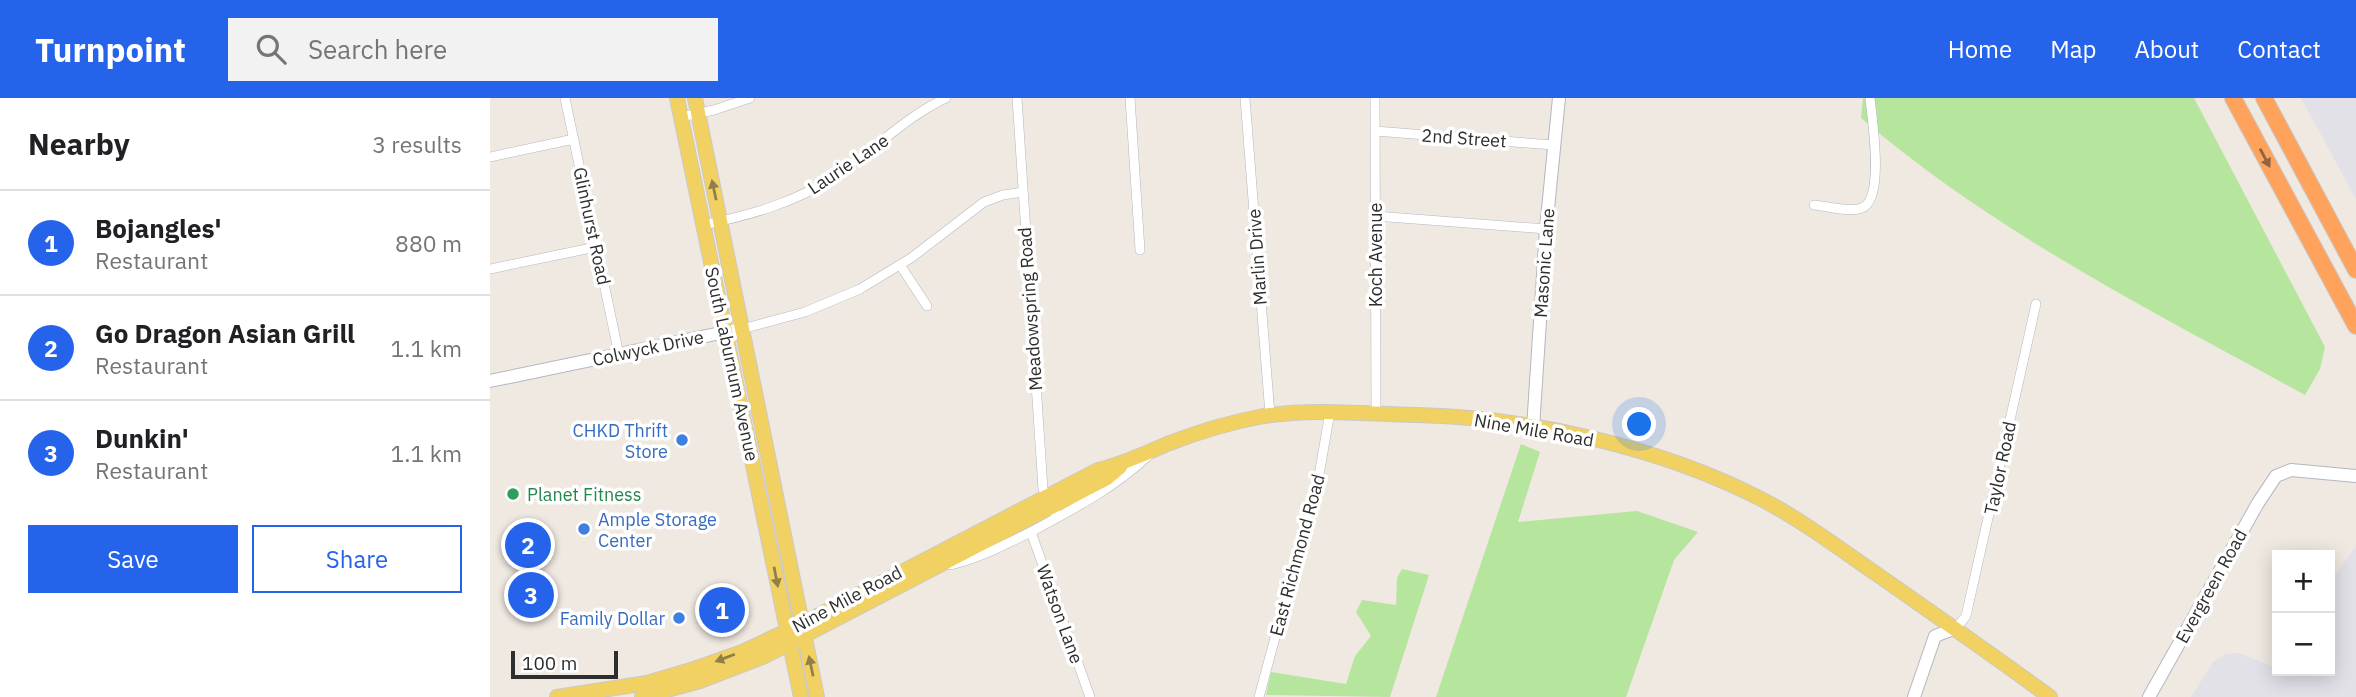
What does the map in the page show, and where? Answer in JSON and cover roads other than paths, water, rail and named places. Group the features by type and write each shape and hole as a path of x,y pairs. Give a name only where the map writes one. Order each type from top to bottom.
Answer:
{"highway":[{"path":"2233,98 2356,326"},
{"path":"2264,98 2356,270"}],"main road":[{"name":"South Laburnum Avenue","path":"677,98 802,697"},
{"name":"South Laburnum Avenue","path":"695,98 817,697"},
{"name":"Nine Mile Road","path":"803,630 935,567 1051,506 1098,470 1124,464 1209,429 1270,415 1329,411 1443,416 1533,428 1609,443 1695,469 1750,494 1803,523 1956,628 2050,697"},
{"path":"752,463 760,464 765,470 768,484 777,492"},
{"name":"Nine Mile Road","path":"642,697 723,673 789,637 1051,506"},
{"name":"Nine Mile Road","path":"557,697 624,688 678,674 789,637"}],"street":[{"name":"Glinhurst Road","path":"565,98 619,355"},
{"path":"681,117 750,98"},
{"name":"Laurie Lane","path":"703,225 773,207 822,184 926,109 946,98"},
{"name":"Meadowspring Road","path":"1017,98 1043,489 1051,506"},
{"path":"1130,98 1140,250"},
{"name":"Marlin Drive","path":"1245,98 1270,415"},
{"name":"Koch Avenue","path":"1375,98 1376,413"},
{"name":"Masonic Lane","path":"1533,428 1546,229 1559,98"},
{"path":"1814,205 1859,209 1868,205 1872,198 1875,169 1870,98"},
{"name":"2nd Street","path":"1375,131 1553,145"},
{"path":"490,157 574,139"},
{"name":"Colwyck Drive","path":"490,381 743,329 781,320 829,303 860,289 900,265 984,202 995,197 1023,192"},
{"path":"1375,216 1546,229"},
{"path":"490,269 596,247"},
{"path":"900,265 927,306"},
{"name":"Taylor Road","path":"1956,628 1966,616 2036,304"},
{"name":"East Richmond Road","path":"1259,697 1319,475 1329,411"},
{"path":"935,567 974,559 1031,531 1051,506 1119,481 1154,450"},
{"name":"Evergreen Road","path":"2149,697 2258,503 2276,476 2291,470 2356,475"},
{"name":"Watson Lane","path":"1031,531 1090,697"},
{"path":"1914,697 1936,636 1956,628"}],"place":[{"name":"CHKD Thrift Store","path":"682,440"},
{"name":"Planet Fitness","path":"513,494"},
{"name":"Ample Storage Center","path":"584,529"},
{"name":"Go Dragon Asian Grill","path":"528,545"},
{"name":"Dunkin'","path":"531,595"},
{"name":"Bojangles'","path":"722,610"},
{"name":"Family Dollar","path":"679,618"}]}
